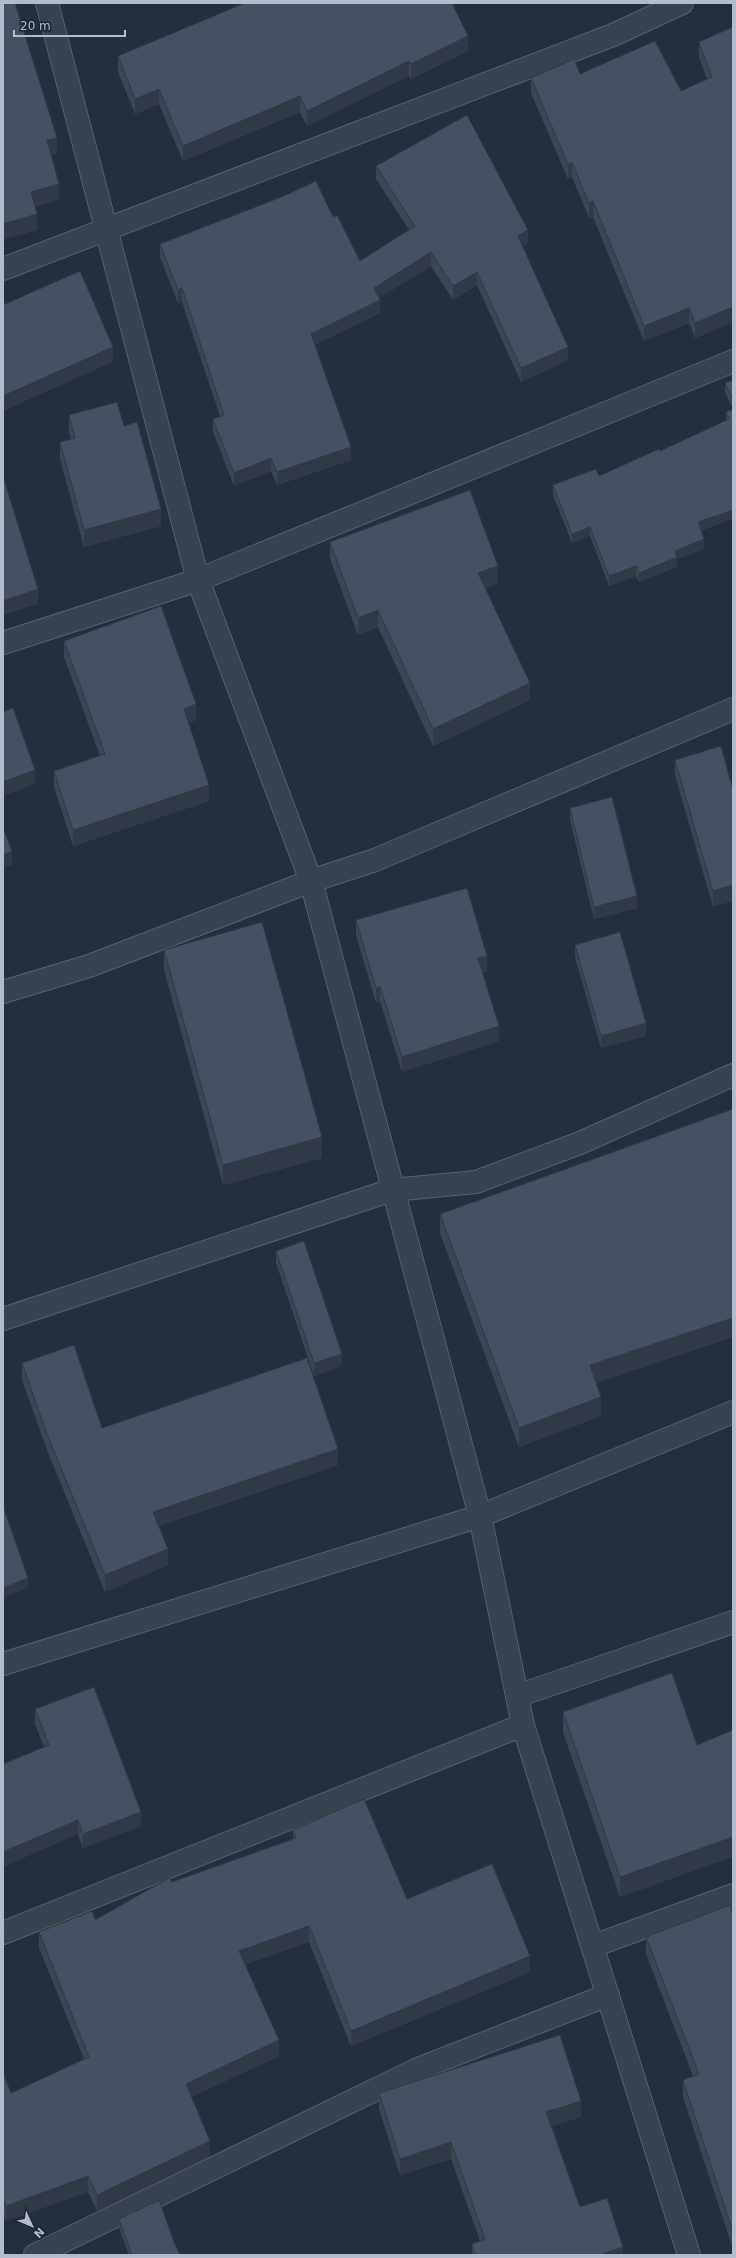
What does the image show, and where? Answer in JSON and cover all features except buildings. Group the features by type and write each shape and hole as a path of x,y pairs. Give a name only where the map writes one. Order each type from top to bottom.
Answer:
{"street":[{"path":"47,3 198,580 311,881 480,1516 522,1725 593,1946 689,2255"},
{"path":"3,268 106,230 613,35 682,3"},
{"path":"3,643 198,580 733,361"},
{"path":"3,992 89,966 311,881 375,860 733,709"},
{"path":"3,1319 392,1190 476,1182 580,1143 733,1075"},
{"path":"3,1664 480,1516 733,1412"},
{"path":"517,1696 733,1622"},
{"path":"3,1933 522,1725"},
{"path":"593,1946 733,1895"},
{"path":"35,2255 418,2069 608,1995"}]}
